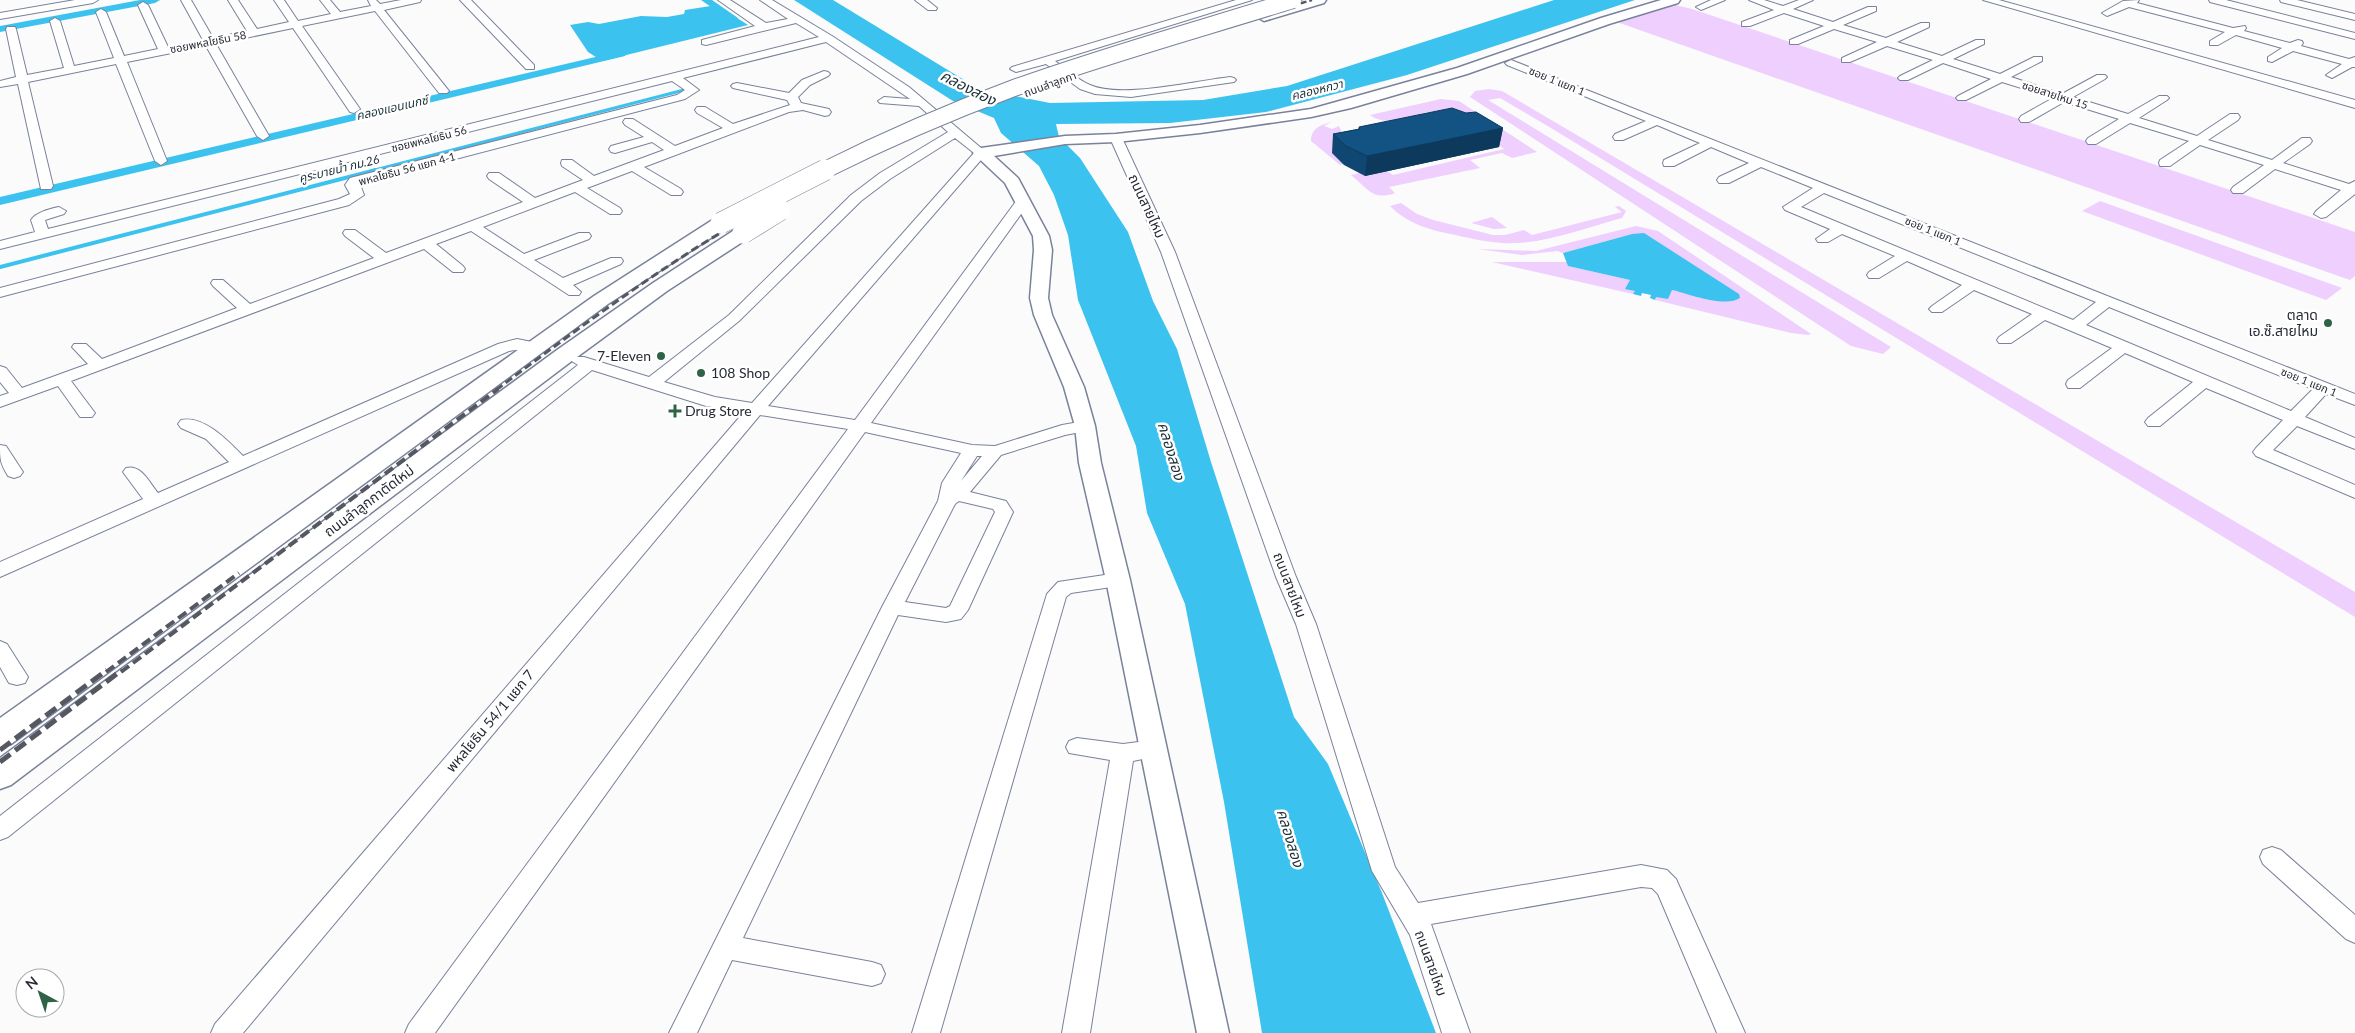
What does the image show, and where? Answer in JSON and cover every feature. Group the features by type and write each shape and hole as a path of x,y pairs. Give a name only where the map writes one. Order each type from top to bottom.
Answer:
{"main road":[{"path":"793,185 841,155 948,106 1026,77 1207,27 1277,0"},
{"name":"ถนนลำลูกกา","path":"732,228 793,185 931,122 1000,94 1082,65 1293,0"},
{"name":"ถนนลำลูกกา","path":"732,228 854,169 979,112 1207,27 1319,0"},
{"name":"ถนนลำลูกกาตัดใหม่","path":"0,735 628,281 732,228"},
{"name":"ถนนลำลูกกาตัดใหม่","path":"0,776 660,287 732,228"}],"street":[{"path":"0,14 32,0"},
{"path":"0,14 92,0"},
{"path":"186,0 262,136"},
{"path":"233,0 254,33"},
{"path":"279,0 354,109"},
{"path":"325,0 338,16"},
{"name":"ซอยพหลโยธิน 58","path":"0,84 338,16 374,4 416,0"},
{"path":"464,0 530,67"},
{"path":"723,0 764,28"},
{"path":"765,0 828,38 905,89 956,132 991,152 1000,168 1012,182 1041,236 1043,250 1039,298 1043,314 1074,387 1085,426 1090,463 1118,580 1213,1033"},
{"path":"920,0 932,8"},
{"path":"1230,80 1131,94 1095,91 1084,87 1037,79 1016,69 1247,0"},
{"path":"991,152 1065,140 1116,138 1211,128 1346,105 1462,71 1605,21 1674,0"},
{"path":"1700,7 1720,0"},
{"name":"ซอยสายไหม 15","path":"1754,0 2353,188"},
{"path":"1746,24 1808,0"},
{"path":"1988,0 2355,104"},
{"path":"2214,0 2355,36"},
{"path":"2285,0 2355,17"},
{"path":"2107,13 2131,2 2179,17 2354,62"},
{"path":"374,4 443,90"},
{"path":"143,5 165,51"},
{"path":"1794,42 1872,9"},
{"path":"2165,24 2196,9"},
{"path":"101,12 161,162"},
{"path":"706,42 796,20"},
{"path":"55,21 70,70"},
{"path":"2214,44 2250,23"},
{"path":"1846,60 1924,25"},
{"path":"2072,35 2086,28"},
{"path":"11,29 46,186"},
{"name":"ซอยพหลโยธิน 56","path":"0,245 828,38"},
{"path":"2272,59 2307,38"},
{"path":"2121,49 2133,41"},
{"path":"1904,78 1980,42"},
{"path":"2168,63 2183,55"},
{"path":"1962,98 2038,59"},
{"path":"1047,60 1084,87"},
{"path":"2332,75 2354,62"},
{"name":"ซอย 1 แยก 1","path":"1511,63 2355,400"},
{"path":"2219,76 2231,69"},
{"path":"0,402 732,129 794,101 803,84 824,74"},
{"name":"พหลโยธิน 56 แยก 4-1","path":"0,293 344,202 357,195 352,185 355,182 681,97 693,90 674,77"},
{"path":"2025,119 2101,77"},
{"path":"737,86 794,101 825,112"},
{"path":"2092,141 2163,98"},
{"path":"884,101 920,103"},
{"path":"701,110 732,129"},
{"path":"2165,163 2234,117"},
{"path":"1619,137 1657,121"},
{"path":"629,122 673,150"},
{"path":"651,384 734,318 856,198 885,176 956,132"},
{"path":"615,150 653,138"},
{"name":"ถนนสายไหม","path":"1116,138 1168,252 1286,577 1306,624 1384,871 1421,931 1456,1033"},
{"path":"2238,190 2306,140"},
{"path":"1669,162 1711,142"},
{"name":"พหลโยธิน 54/1 แยก 7","path":"225,1033 755,410 991,152"},
{"path":"1724,180 1761,162"},
{"path":"567,163 591,180"},
{"path":"632,165 676,192"},
{"path":"494,176 532,202"},
{"path":"576,186 615,211"},
{"path":"1825,187 1790,207 2355,444"},
{"path":"2321,214 2353,188"},
{"path":"419,1033 1022,203"},
{"path":"43,235 39,218 59,211"},
{"path":"472,226 569,288 616,261"},
{"path":"1823,239 1842,228"},
{"path":"350,233 383,258"},
{"path":"524,259 584,236"},
{"path":"425,243 458,269"},
{"path":"1874,274 1906,256"},
{"path":"218,283 247,309"},
{"path":"1937,310 1973,284"},
{"path":"2074,327 2107,301"},
{"path":"2005,340 2044,314"},
{"path":"0,570 504,347 516,344 536,347"},
{"path":"80,347 99,365"},
{"path":"2074,384 2123,347"},
{"path":"565,356 712,402 859,426 972,450 996,450 1062,430 1085,426"},
{"path":"0,830 589,364"},
{"path":"0,370 19,395"},
{"path":"61,379 86,413"},
{"path":"2154,422 2204,381"},
{"path":"2324,387 2262,452 2355,492"},
{"path":"187,424 212,436 241,464"},
{"path":"0,450 14,472"},
{"path":"683,1033 892,607 951,496 951,483 972,450"},
{"path":"951,496 968,485 996,450"},
{"path":"132,472 154,502"},
{"path":"892,607 946,615 954,614 958,610 1004,512 999,505 951,496"},
{"path":"926,1033 1057,594 1065,587 1118,580"},
{"path":"0,649 17,677"},
{"path":"1077,747 1123,753 1154,749"},
{"path":"1076,1033 1123,753"},
{"path":"2272,857 2355,931"},
{"path":"1411,916 1641,876 1658,878 1667,887 1731,1033"},
{"path":"725,947 872,974"}],"shaded area":[{"path":"1671,4 1692,9 2355,232 2355,276 2350,280 1614,21"},
{"path":"1489,89 1502,91 2355,592 2355,617 1551,128 1500,98 1488,100 1891,347 1883,354 1851,346 1470,97 1475,91"},
{"path":"1441,99 1459,101 1537,152 1512,158 1502,153 1470,160 1480,168 1389,187 1395,193 1381,196 1371,192 1351,175 1360,173 1365,176 1387,171 1393,175 1504,149 1471,127 1443,112 1429,112 1394,121 1378,119 1370,115"},
{"path":"1331,122 1324,126 1332,129 1339,126 1343,135 1335,152 1343,164 1340,165 1311,141 1315,130"},
{"path":"2100,201 2342,288 2326,300 2082,211"},
{"path":"1401,203 1417,214 1433,220 1493,235 1505,235 1524,230 1532,235 1622,212 1615,207 1619,206 1626,211 1622,218 1569,234 1529,242 1507,243 1492,242 1437,231 1412,222 1390,206"},
{"path":"1492,217 1507,228 1494,229 1471,223"},
{"path":"1636,226 1658,231 1811,334 1791,333 1655,300 1656,297 1672,290 1719,301 1632,234 1563,253 1557,251 1522,255 1478,249 1536,251"},
{"path":"1492,262 1567,262 1568,266 1630,280 1636,291 1633,294"}],"water":[{"path":"794,0 833,0 979,89 1050,103 1203,100 1287,86 1554,0 1635,0 1407,75 1266,112 1170,123 1056,124 1059,137 1080,158 1128,232 1153,301 1177,349 1211,462 1294,717 1328,764 1382,893 1436,1033 1262,1033 1224,802 1185,604 1147,513 1136,446 1078,300 1068,235 1054,195 1039,166 1001,133 994,118 953,101"},
{"path":"717,5 748,25 602,61 588,52 570,25 588,22 599,24 641,16 667,17 684,14 685,10"},
{"path":"1644,233 1739,294 1740,298 1725,302 1716,301 1672,290 1668,299 1656,297 1655,300 1650,298 1651,295 1642,293 1641,296 1633,294 1635,291 1625,289 1630,280 1568,266 1563,253 1632,234"}],"building":[{"path":"1452,108 1466,113 1476,112 1503,128 1367,156 1346,146 1333,134 1360,129 1359,127"}],"waterway":[{"name":"คลองแอนเนกซ์","path":"0,29 155,0"},
{"name":"คลองแอนเนกซ์","path":"706,0 733,18"},
{"name":"คลองแอนเนกซ์","path":"0,201 621,54"},
{"name":"คูระบายน้ำ กม.26","path":"371,171 684,90"},
{"name":"คูระบายน้ำ กม.26","path":"0,267 376,170"}],"railway":[{"path":"836,171 937,123 1036,84 1075,70 1312,0"},
{"path":"496,390 609,307 698,247 758,212 839,170"},
{"path":"121,672 498,389"},
{"path":"106,672 239,573"},
{"path":"0,750 107,670"},
{"path":"0,762 122,670"}],"place":[{"name":"ตลาด เอ.ซ๊.สายไหม","path":"2328,323"},
{"name":"7-Eleven","path":"661,356"},
{"name":"108 Shop","path":"701,373"},
{"name":"Drug Store","path":"675,411"}],"water label":[{"name":"คลองสอง","path":"968,88"},
{"name":"คลองหกวา","path":"1317,90"},
{"name":"คลองสอง","path":"1171,451"},
{"name":"คลองสอง","path":"1290,838"}]}
